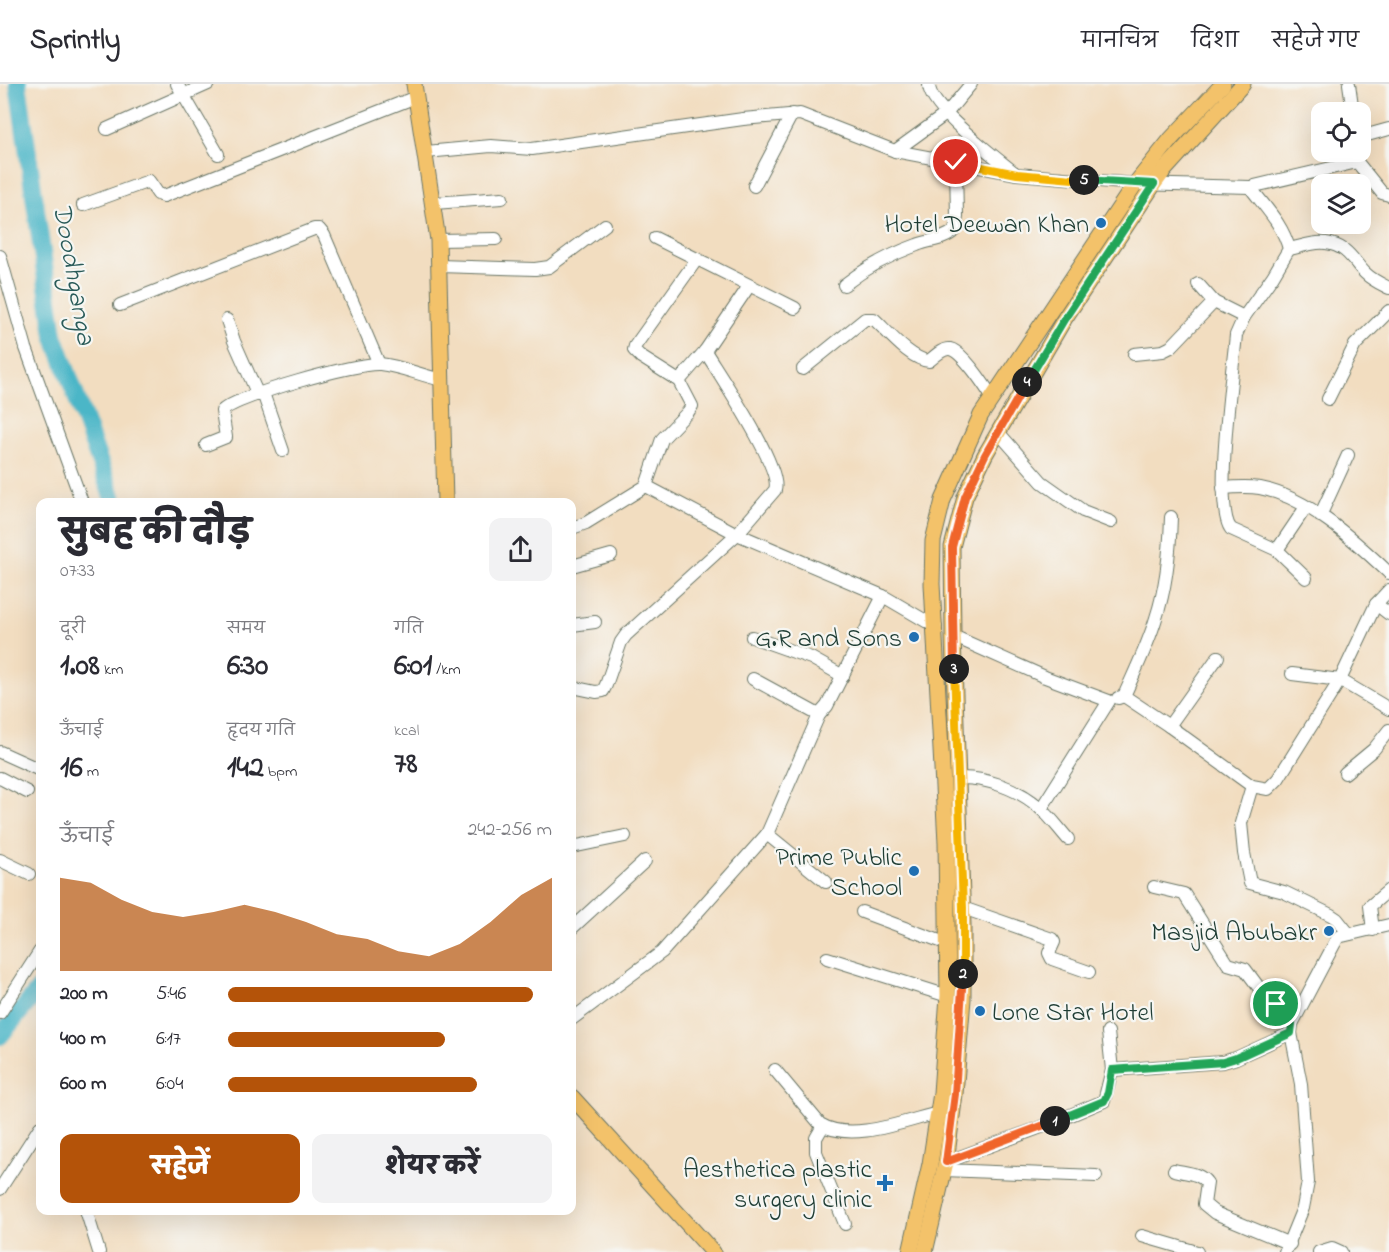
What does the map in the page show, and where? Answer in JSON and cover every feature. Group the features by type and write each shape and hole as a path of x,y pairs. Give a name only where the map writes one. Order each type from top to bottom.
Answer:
{"main road":[{"path":"925,1252 945,1166 955,1094 963,999 963,908 952,636 952,547 965,497 985,455 1065,318 1154,184 1243,84"},
{"path":"910,1252 930,1164 938,1113 948,996 946,842 932,584 933,541 943,500 977,423 992,397 1135,184 1171,139 1220,85"},
{"path":"415,90 438,240 445,498"},
{"path":"576,1101 712,1252"}],"street":[{"path":"107,129 180,89 208,84"},
{"path":"929,84 931,96 946,114 1017,174"},
{"path":"895,151 946,114 971,84"},
{"path":"1349,84 1352,102"},
{"path":"180,89 218,154"},
{"path":"83,205 149,182 158,194 164,196 415,90"},
{"path":"754,186 792,114"},
{"path":"426,152 491,146 532,149 743,118 800,114 895,151 1017,174 1135,184 1250,187 1339,162"},
{"path":"1371,134 1389,129"},
{"path":"844,285 867,266 920,243 947,236 956,230 956,162"},
{"path":"1360,162 1382,193 1389,195"},
{"path":"1250,187 1280,226 1289,249 1244,317 1236,335 1223,488 1226,518 1231,529 1277,550 1306,578"},
{"path":"434,203 502,198"},
{"path":"439,266 535,269 549,267 605,225"},
{"path":"120,305 319,229 324,235 379,364"},
{"path":"655,238 795,308"},
{"path":"438,240 495,239"},
{"path":"1289,249 1318,243 1335,246 1354,258 1369,277 1389,288"},
{"path":"0,256 26,348 81,498"},
{"path":"576,527 586,523 646,486 662,440 692,406 679,381 641,357 635,352 634,346 697,259"},
{"path":"1198,284 1214,302 1244,317"},
{"path":"679,381 705,351 749,286"},
{"path":"1134,354 1163,351 1171,347 1214,302"},
{"path":"1328,399 1355,345 1389,311"},
{"path":"802,369 865,319 870,318 920,359 930,361 948,349 958,352 992,397"},
{"path":"226,320 283,451"},
{"path":"576,688 596,692 603,691 621,642 626,635 737,534 770,497 777,485 772,468 739,404 705,351"},
{"path":"206,446 226,437 222,411 225,408 260,394 348,368 379,364 443,380"},
{"path":"998,432 1042,482 1083,511 1111,522"},
{"path":"1320,516 1348,455"},
{"path":"646,486 737,534 883,596 936,627"},
{"path":"1223,488 1246,487 1290,497 1320,516 1389,573"},
{"path":"1277,550 1306,507"},
{"path":"952,636 1045,677 1109,701 1124,696 1156,620 1162,598 1170,555 1171,517"},
{"path":"576,565 611,555"},
{"path":"1124,696 1252,786 1268,789 1278,779 1340,680 1376,604 1389,590"},
{"path":"576,1016 662,952 767,834 819,715 827,706 883,596"},
{"path":"1376,604 1389,614"},
{"path":"576,624 595,622"},
{"path":"753,637 811,658 843,676"},
{"path":"1169,726 1218,657"},
{"path":"1292,674 1340,680 1389,709"},
{"path":"753,679 819,715"},
{"path":"1041,808 1109,701"},
{"path":"1345,772 1374,749 1389,730"},
{"path":"0,752 36,768"},
{"path":"0,778 27,792"},
{"path":"958,778 990,782 1011,790 1041,808 1068,839"},
{"path":"1252,786 1241,824 1250,883 1284,892 1331,915 1349,934"},
{"path":"767,834 826,882"},
{"path":"576,846 625,836"},
{"path":"0,860 29,874"},
{"path":"576,924 645,861"},
{"path":"1154,887 1184,894 1228,964 1245,969 1266,997 1274,1001 1292,1028 1301,1084 1308,1182 1302,1208 1287,1248 1215,1213 1204,1204 1207,1183 1204,1179 1201,1176 1174,1170"},
{"path":"1373,930 1370,906 1389,890"},
{"path":"963,908 1052,939 1054,942 1049,952 1052,959 1089,972"},
{"path":"862,912 948,944"},
{"path":"1112,1070 1223,1062 1236,1058 1292,1028 1335,940 1342,934 1373,930 1389,925"},
{"path":"0,1012 4,998 36,956"},
{"path":"827,958 948,996"},
{"path":"945,1166 1102,1103 1108,1093 1112,1070 1108,1032"},
{"path":"775,1070 812,1115 828,1129 873,1130 938,1113"},
{"path":"824,1126 816,1137 816,1152 845,1224"},
{"path":"0,1189 36,1133"},
{"path":"945,1166 1096,1176"},
{"path":"88,1215 99,1252"},
{"path":"1142,1236 1197,1252"},
{"path":"1319,1252 1332,1248 1341,1252"}],"waterway":[{"name":"Doodhganga","path":"18,84 54,335 113,498"},
{"name":"Doodhganga","path":"0,1036 36,993"}],"place":[{"name":"Hotel Deewan Khan","path":"1101,223"},
{"name":"G.R and Sons","path":"914,637"},
{"name":"Prime Public School","path":"914,871"},
{"name":"Masjid Abubakr","path":"1329,931"},
{"name":"Lone Star Hotel","path":"980,1011"},
{"name":"Aesthetica plastic surgery clinic","path":"885,1183"}],"route":[{"path":"956,162 1017,174 1154,184 1065,318 985,455 965,497 952,547 952,636 963,925 963,999 955,1094 946,1162 1102,1103 1108,1093 1112,1070 1223,1062 1291,1033 1292,1024 1276,1004"}]}
